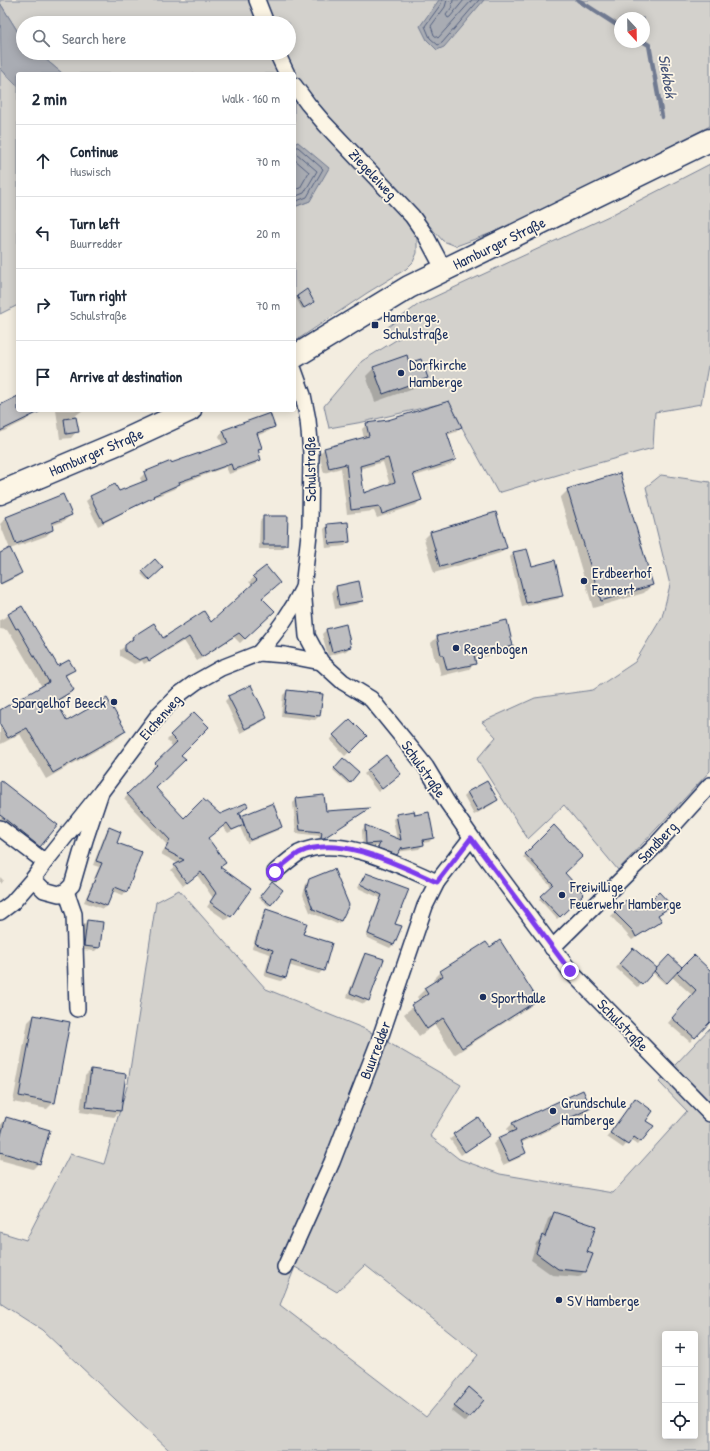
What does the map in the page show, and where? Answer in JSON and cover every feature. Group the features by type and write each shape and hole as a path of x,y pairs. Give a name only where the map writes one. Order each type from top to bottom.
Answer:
{"main road":[{"name":"Hamburger Straße","path":"296,356 409,287 710,140"},
{"name":"Hamburger Straße","path":"0,493 121,442 186,412"}],"street":[{"path":"257,0 263,16"},
{"path":"280,60 286,72"},
{"name":"Ziegeleiweg","path":"296,88 325,124 412,216 426,236 444,270"},
{"name":"Schulstraße","path":"296,376 303,395 308,420 311,453 310,525 303,588 308,636 321,662 343,682 371,699 426,767 471,838 570,971 710,1114"},
{"name":"Eichenweg","path":"0,912 12,903 33,880 45,862 101,792 160,713 177,696 196,682 258,653 279,629 293,608 303,588"},
{"name":"Eichenweg","path":"258,653 285,655 321,662"},
{"name":"Sandberg","path":"552,948 653,848 710,785"},
{"name":"Eichenweg","path":"66,891 72,885 101,792"},
{"path":"0,828 45,862"},
{"name":"Buurredder","path":"285,1267 332,1162 380,1041 425,906 437,882 471,838"},
{"path":"275,872 299,853 324,847 341,848 379,857 437,882"},
{"path":"33,880 44,890 59,894 66,891 74,914 77,1009"}],"shaded area":[{"path":"0,0 710,0 710,126 511,226 456,246 443,241 369,158 357,169 406,218 417,238 417,253 413,262 406,269 296,341 296,206 310,201 298,142 296,143 296,72 61,72 46,60 296,60 296,16 16,16 16,29 0,3"},
{"path":"0,68 16,85 16,306 0,314"},
{"path":"710,164 710,364 708,366 701,404 655,412 653,448 498,493 448,402 363,422 329,428 324,406 362,361 401,337 385,329 419,304 611,215"},
{"path":"661,475 710,482 710,771 618,870 564,805 528,839 477,759 496,737 482,722 535,698 593,690 635,662 662,617 670,585 646,487"},
{"path":"179,890 266,989 365,1029 461,1085 430,1136 459,1159 500,1174 613,1193 687,1111 659,1082 710,1028 710,1451 170,1451 42,1330 0,1303 0,1232 26,1240 70,1154 104,1164 128,1083 156,902","holes":["365,1265 478,1355 426,1417 280,1305 295,1267 337,1292"]}],"water":[{"path":"439,0 484,0 444,47 437,50 427,40 420,26"},
{"path":"0,3 16,29 16,60 46,60 61,72 16,72 16,85 1,69"},
{"path":"298,142 329,168 310,201 296,206 296,143"}],"building":[{"path":"307,289 314,302 304,308 297,296"},
{"name":"Dorfkirche Hamberge","path":"407,355 409,363 421,359 428,378 383,394 373,367"},
{"path":"16,397 16,412 39,412 0,431 0,405"},
{"path":"449,401 462,427 447,433 456,460 413,474 422,500 382,514 379,506 351,510 346,464 329,468 324,448 369,436 366,423 388,420","holes":["388,458 395,482 364,493 360,466"]},
{"path":"270,413 275,427 257,433 262,448 258,449 261,460 233,470 231,464 179,482 180,484 103,522 90,496 115,484 119,491 147,480 144,472 171,461 171,463 228,443 223,430"},
{"path":"76,417 79,432 66,434 64,419"},
{"path":"620,473 653,585 601,601 567,489"},
{"path":"63,494 72,515 52,523 53,530 16,544 6,517"},
{"path":"496,512 507,548 440,567 430,532"},
{"path":"263,516 288,516 287,545 263,545"},
{"path":"348,522 350,542 329,544 327,524"},
{"path":"10,548 22,573 0,584 0,553"},
{"path":"527,549 532,566 555,560 563,596 526,603 513,552"},
{"path":"155,559 163,568 150,580 142,571"},
{"path":"266,566 280,583 262,598 275,611 245,639 239,633 202,657 189,637 149,661 147,657 139,660 125,651 125,645 133,639 132,637 154,623 163,638 204,611 211,622 257,580 253,576"},
{"path":"359,581 363,601 339,605 336,586"},
{"path":"22,606 58,666 69,660 75,670 65,675 74,690 56,701 67,721 107,698 126,731 53,773 27,728 8,738 0,724 0,710 49,682 18,628 16,629 8,614"},
{"path":"507,620 513,646 474,655 476,664 447,670 443,655 441,655 437,636"},
{"path":"346,624 351,647 332,652 326,629"},
{"path":"251,685 267,718 245,729 228,696"},
{"path":"287,690 323,694 320,716 284,712"},
{"path":"194,712 209,727 181,755 186,759 156,788 184,818 203,799 220,814 246,803 248,806 238,814 240,814 244,825 232,830 227,823 208,838 226,863 220,867 251,889 231,917 210,902 216,893 201,872 187,883 174,865 184,860 165,850 170,840 127,794 157,765 155,763 177,742 170,735"},
{"path":"350,719 367,736 350,753 333,735"},
{"path":"386,755 401,774 382,789 367,770"},
{"path":"343,758 359,772 350,783 334,768"},
{"path":"0,780 58,825 40,847 0,815"},
{"path":"487,781 498,800 478,811 467,792"},
{"path":"324,795 326,811 370,808 324,838 321,838 322,832 300,830 296,798"},
{"path":"273,803 282,827 250,840 241,816"},
{"path":"414,811 415,815 429,812 434,838 423,840 424,845 402,849 402,847 397,855 378,848 380,843 366,844 365,825 401,840 396,814"},
{"name":"Freiwillige Feuerwehr Hamberge","path":"554,825 583,856 565,873 584,894 560,917 540,896 553,884 525,854"},
{"path":"109,827 121,832 117,843 142,852 127,892 115,887 107,906 87,898 102,863 96,861"},
{"path":"334,869 349,905 341,921 313,909 306,890 309,879"},
{"path":"366,873 409,889 395,924 402,926 394,945 368,934 382,895 360,884"},
{"path":"272,881 283,890 271,905 260,896"},
{"path":"659,892 672,906 658,915 662,921 636,937 633,931 614,912 626,900 636,910 646,901 648,903"},
{"path":"266,909 307,923 303,934 332,943 324,971 291,961 286,978 267,972 273,950 255,944"},
{"path":"87,920 103,922 100,948 84,946"},
{"name":"Sporthalle","path":"500,940 538,1000 462,1048 443,1018 427,1029 411,1005 428,994 424,988 443,976 440,971 486,942 490,947"},
{"path":"633,948 657,968 642,985 619,964"},
{"path":"365,953 384,959 369,1001 350,993"},
{"path":"669,955 682,967 667,983 654,971"},
{"path":"694,955 710,970 710,1022 695,1038 672,1018 696,990 677,972"},
{"path":"34,1015 70,1022 55,1103 19,1096"},
{"path":"91,1069 126,1074 121,1111 86,1107"},
{"path":"583,1090 591,1108 521,1141 526,1153 509,1161 498,1138 516,1130 512,1123"},
{"path":"635,1098 653,1111 646,1121 654,1126 641,1142 634,1137 628,1145 610,1133"},
{"path":"6,1117 50,1130 40,1164 0,1152 0,1139"},
{"path":"478,1117 490,1135 465,1152 453,1134"},
{"path":"554,1212 596,1226 587,1252 593,1254 586,1272 558,1269 536,1253 542,1235 545,1237"},
{"path":"469,1387 484,1400 469,1418 454,1406"}],"waterway":[{"name":"Siekbek","path":"578,0 614,23"},
{"name":"Siekbek","path":"650,48 662,117"}],"place":[{"name":"Hamberge, Schulstraße","path":"375,325"},
{"name":"Dorfkirche Hamberge","path":"401,373"},
{"name":"Erdbeerhof Fennert","path":"584,581"},
{"name":"Regenbogen","path":"456,648"},
{"name":"Spargelhof Beeck","path":"114,702"},
{"name":"Freiwillige Feuerwehr Hamberge","path":"562,895"},
{"name":"Sporthalle","path":"483,997"},
{"name":"Grundschule Hamberge","path":"553,1111"},
{"name":"SV Hamberge","path":"559,1300"}],"route":[{"path":"275,872 299,853 324,847 341,848 379,857 437,882 471,838 570,971"}]}
